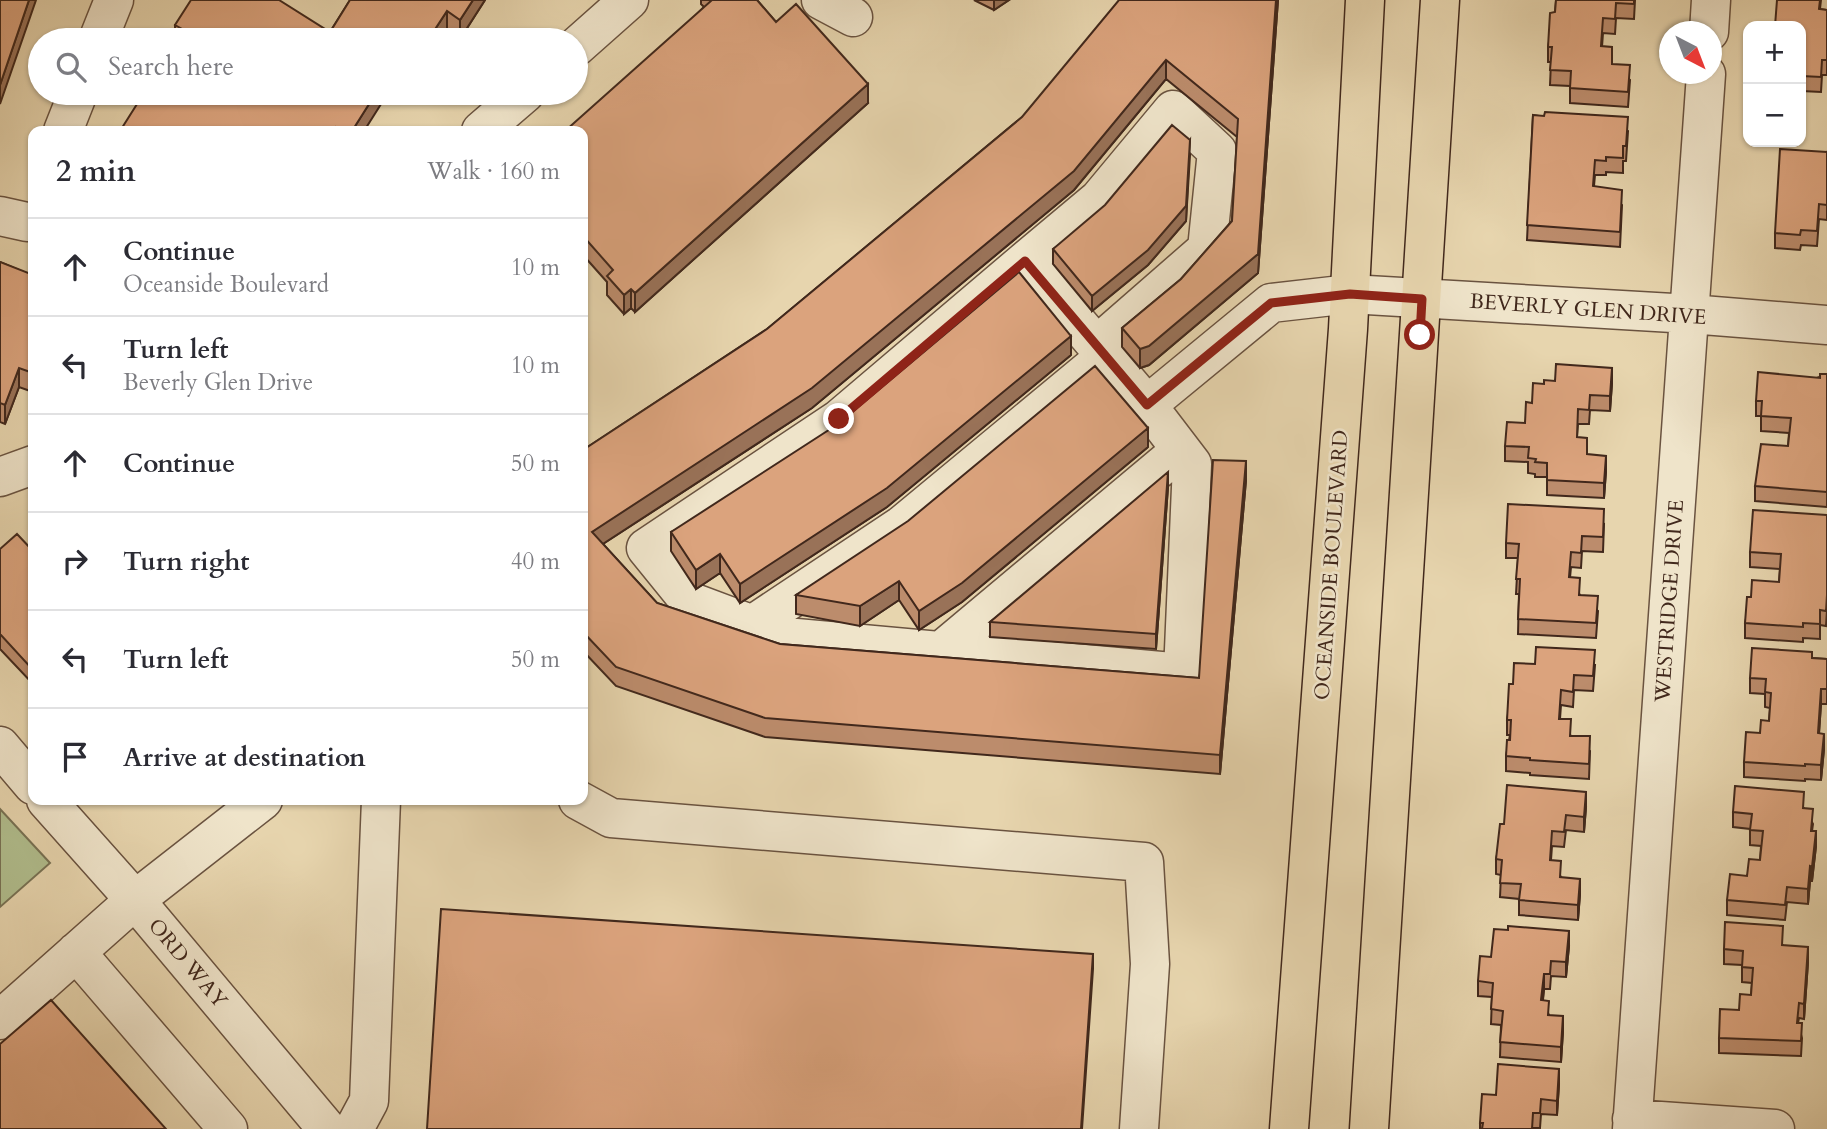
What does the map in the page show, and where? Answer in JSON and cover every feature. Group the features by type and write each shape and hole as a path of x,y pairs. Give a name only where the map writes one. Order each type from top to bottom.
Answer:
{"main road":[{"name":"OCEANSIDE BOULEVARD","path":"1289,1129 1350,294 1365,0"},
{"path":"1369,1129 1440,0"}],"street":[{"path":"103,28 114,0"},
{"path":"588,36 629,0"},
{"path":"1710,21 1711,0"},
{"name":"WESTRIDGE DRIVE","path":"1632,1124 1705,84"},
{"path":"64,126 73,105"},
{"path":"487,126 511,105"},
{"path":"752,625 902,525 1101,351 1207,249 1217,151 1173,110 1099,199 1025,261 839,419 646,548 689,601 752,625 785,637 1182,673 1192,464 1147,405 1101,351 1025,261"},
{"name":"BEVERLY GLEN DRIVE","path":"1147,405 1271,303 1350,294 1690,314 1827,326"},
{"path":"941,651 1181,450"},
{"path":"0,477 28,467"},
{"path":"0,746 28,779"},
{"name":"ORD WAY","path":"50,805 135,900 327,1129"},
{"path":"0,1020 135,900 257,805"},
{"path":"354,1129 369,1101 381,805"},
{"path":"587,805 611,818 1144,862 1150,964 1139,1129"},
{"path":"76,953 228,1129"},
{"path":"1632,1124 1775,1129"}],"green space":[{"path":"0,809 50,863 0,907"}],"building":[{"path":"0,0 29,0 0,85"},
{"path":"191,0 279,0 324,28 180,28 175,25"},
{"path":"350,0 473,0 460,20 447,11 436,28 332,28"},
{"path":"712,0 757,0 776,22 796,4 868,84 635,293 631,289 624,295 607,276 613,270 588,242 588,126 571,126"},
{"path":"1119,0 1276,0 1258,254 1149,346 1140,349 1122,328 1181,279 1232,221 1238,119 1166,60 1074,171 812,388 592,532 657,603 780,644 1199,678 1213,460 1246,461 1220,755 765,718 616,667 588,637 588,447 767,329 1022,117"},
{"path":"1556,0 1634,0 1634,4 1616,3 1615,19 1603,18 1601,46 1612,47 1612,64 1630,65 1628,92 1570,88 1571,71 1550,70 1550,13 1555,12"},
{"path":"1777,0 1820,0 1819,9 1827,10 1827,60 1822,60 1821,77 1806,76 1806,21 1775,21"},
{"path":"136,105 368,105 355,126 123,126"},
{"path":"1545,112 1628,117 1623,158 1606,157 1606,161 1595,160 1593,186 1622,190 1620,232 1527,225 1533,115 1544,116"},
{"path":"1172,125 1190,140 1186,206 1148,250 1092,296 1053,249 1105,205"},
{"path":"1780,149 1827,152 1827,205 1819,204 1817,231 1801,230 1800,235 1775,233"},
{"path":"0,262 28,273 28,371 19,368 5,405 0,403"},
{"path":"1019,272 1071,336 887,488 740,584 720,554 696,570 671,532 838,424"},
{"path":"1556,364 1612,368 1610,396 1590,395 1589,410 1578,409 1577,437 1587,438 1587,454 1606,456 1604,483 1547,480 1547,463 1528,458 1529,447 1505,446 1507,422 1525,423 1526,402 1532,403 1533,383 1555,381"},
{"path":"1095,366 1148,428 962,583 919,611 899,581 860,606 796,595 908,521"},
{"path":"1758,372 1820,378 1820,374 1827,374 1827,492 1755,486 1761,444 1788,446 1791,418 1761,416 1762,401 1756,401"},
{"path":"1168,472 1156,634 990,622"},
{"path":"1508,504 1604,509 1603,537 1582,536 1581,553 1571,552 1569,577 1580,578 1579,595 1598,596 1596,623 1518,619 1520,579 1516,579 1519,544 1506,543"},
{"path":"1753,510 1827,515 1826,611 1820,610 1820,624 1803,623 1803,627 1745,623 1747,597 1751,597 1752,580 1779,582 1781,554 1750,552"},
{"path":"17,534 28,546 28,665 0,634 0,549"},
{"path":"1536,647 1595,650 1593,676 1574,675 1573,692 1561,690 1559,719 1571,719 1570,736 1590,736 1589,764 1506,756 1511,720 1507,720 1509,684 1513,684 1514,663 1535,664"},
{"path":"1752,648 1812,652 1812,658 1827,659 1827,689 1821,689 1818,733 1824,734 1821,765 1744,762 1746,732 1760,733 1761,720 1769,721 1771,693 1765,692 1766,679 1750,678"},
{"path":"1507,785 1586,792 1584,817 1566,815 1564,832 1552,831 1550,860 1561,861 1560,877 1580,879 1578,905 1519,900 1521,884 1500,883 1502,860 1496,859 1500,824 1504,824"},
{"path":"1735,786 1804,792 1803,808 1813,809 1811,831 1816,831 1808,889 1787,887 1785,905 1727,900 1730,874 1747,876 1749,859 1760,860 1763,831 1750,830 1752,814 1733,812"},
{"path":"441,909 1093,954 1081,1129 427,1129"},
{"path":"1725,922 1783,926 1782,945 1808,947 1804,1004 1799,1003 1797,1023 1802,1023 1801,1041 1719,1038 1720,1009 1739,1010 1740,994 1751,995 1753,968 1742,967 1743,951 1724,949"},
{"path":"1508,926 1569,931 1566,962 1551,961 1550,974 1544,974 1541,1000 1549,1001 1548,1015 1563,1016 1561,1047 1500,1042 1503,1011 1491,1009 1493,983 1478,981 1480,956 1491,957 1494,929 1508,930"},
{"path":"51,1000 166,1129 0,1129 0,1044"},
{"path":"1498,1064 1559,1069 1557,1101 1541,1099 1540,1113 1533,1113 1532,1129 1482,1129 1482,1094 1496,1095"}],"route":[{"path":"839,419 1025,261 1147,405 1271,303 1350,294 1422,299 1420,335"}]}
